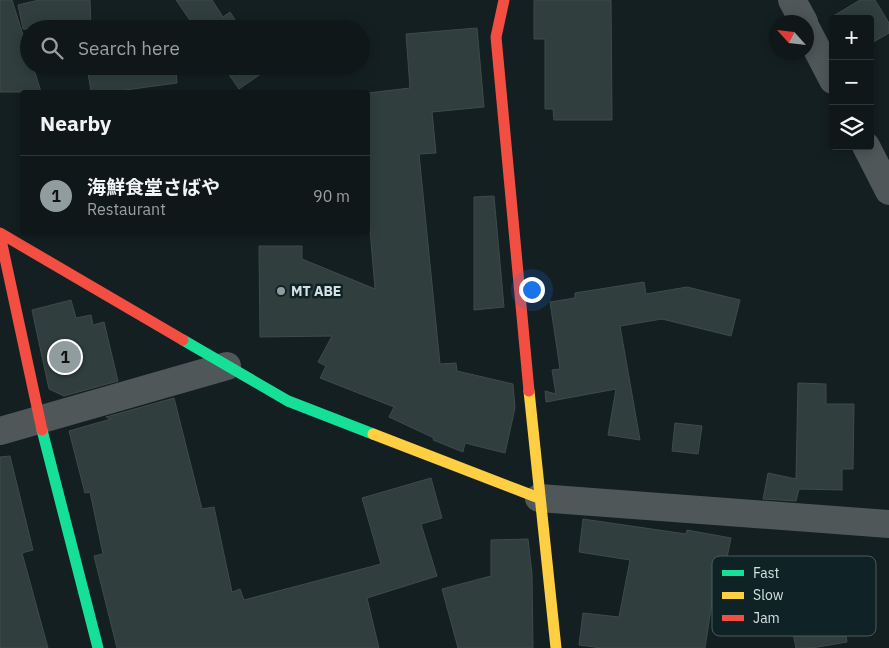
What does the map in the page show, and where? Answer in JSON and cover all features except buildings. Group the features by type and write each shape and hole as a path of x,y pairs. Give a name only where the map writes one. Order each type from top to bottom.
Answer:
{"street":[{"path":"504,0 496,38 539,498 556,648"},
{"path":"792,0 800,15"},
{"path":"814,43 829,72"},
{"path":"868,150 889,191"},
{"path":"0,234 288,401 539,498 889,524"},
{"path":"0,234 40,421 98,648"},
{"path":"0,431 228,366"}],"traffic: fast":[{"path":"183,340 288,401 373,434"},
{"path":"42,430 98,648"}],"traffic: slow":[{"path":"529,391 556,648"},
{"path":"373,434 539,498"}],"traffic: jam":[{"path":"504,0 496,37 529,391"},
{"path":"0,233 183,340"},
{"path":"0,235 42,430"}],"place":[{"name":"MT ABE","path":"281,291"},
{"name":"海鮮食堂さばや","path":"65,357"}]}
